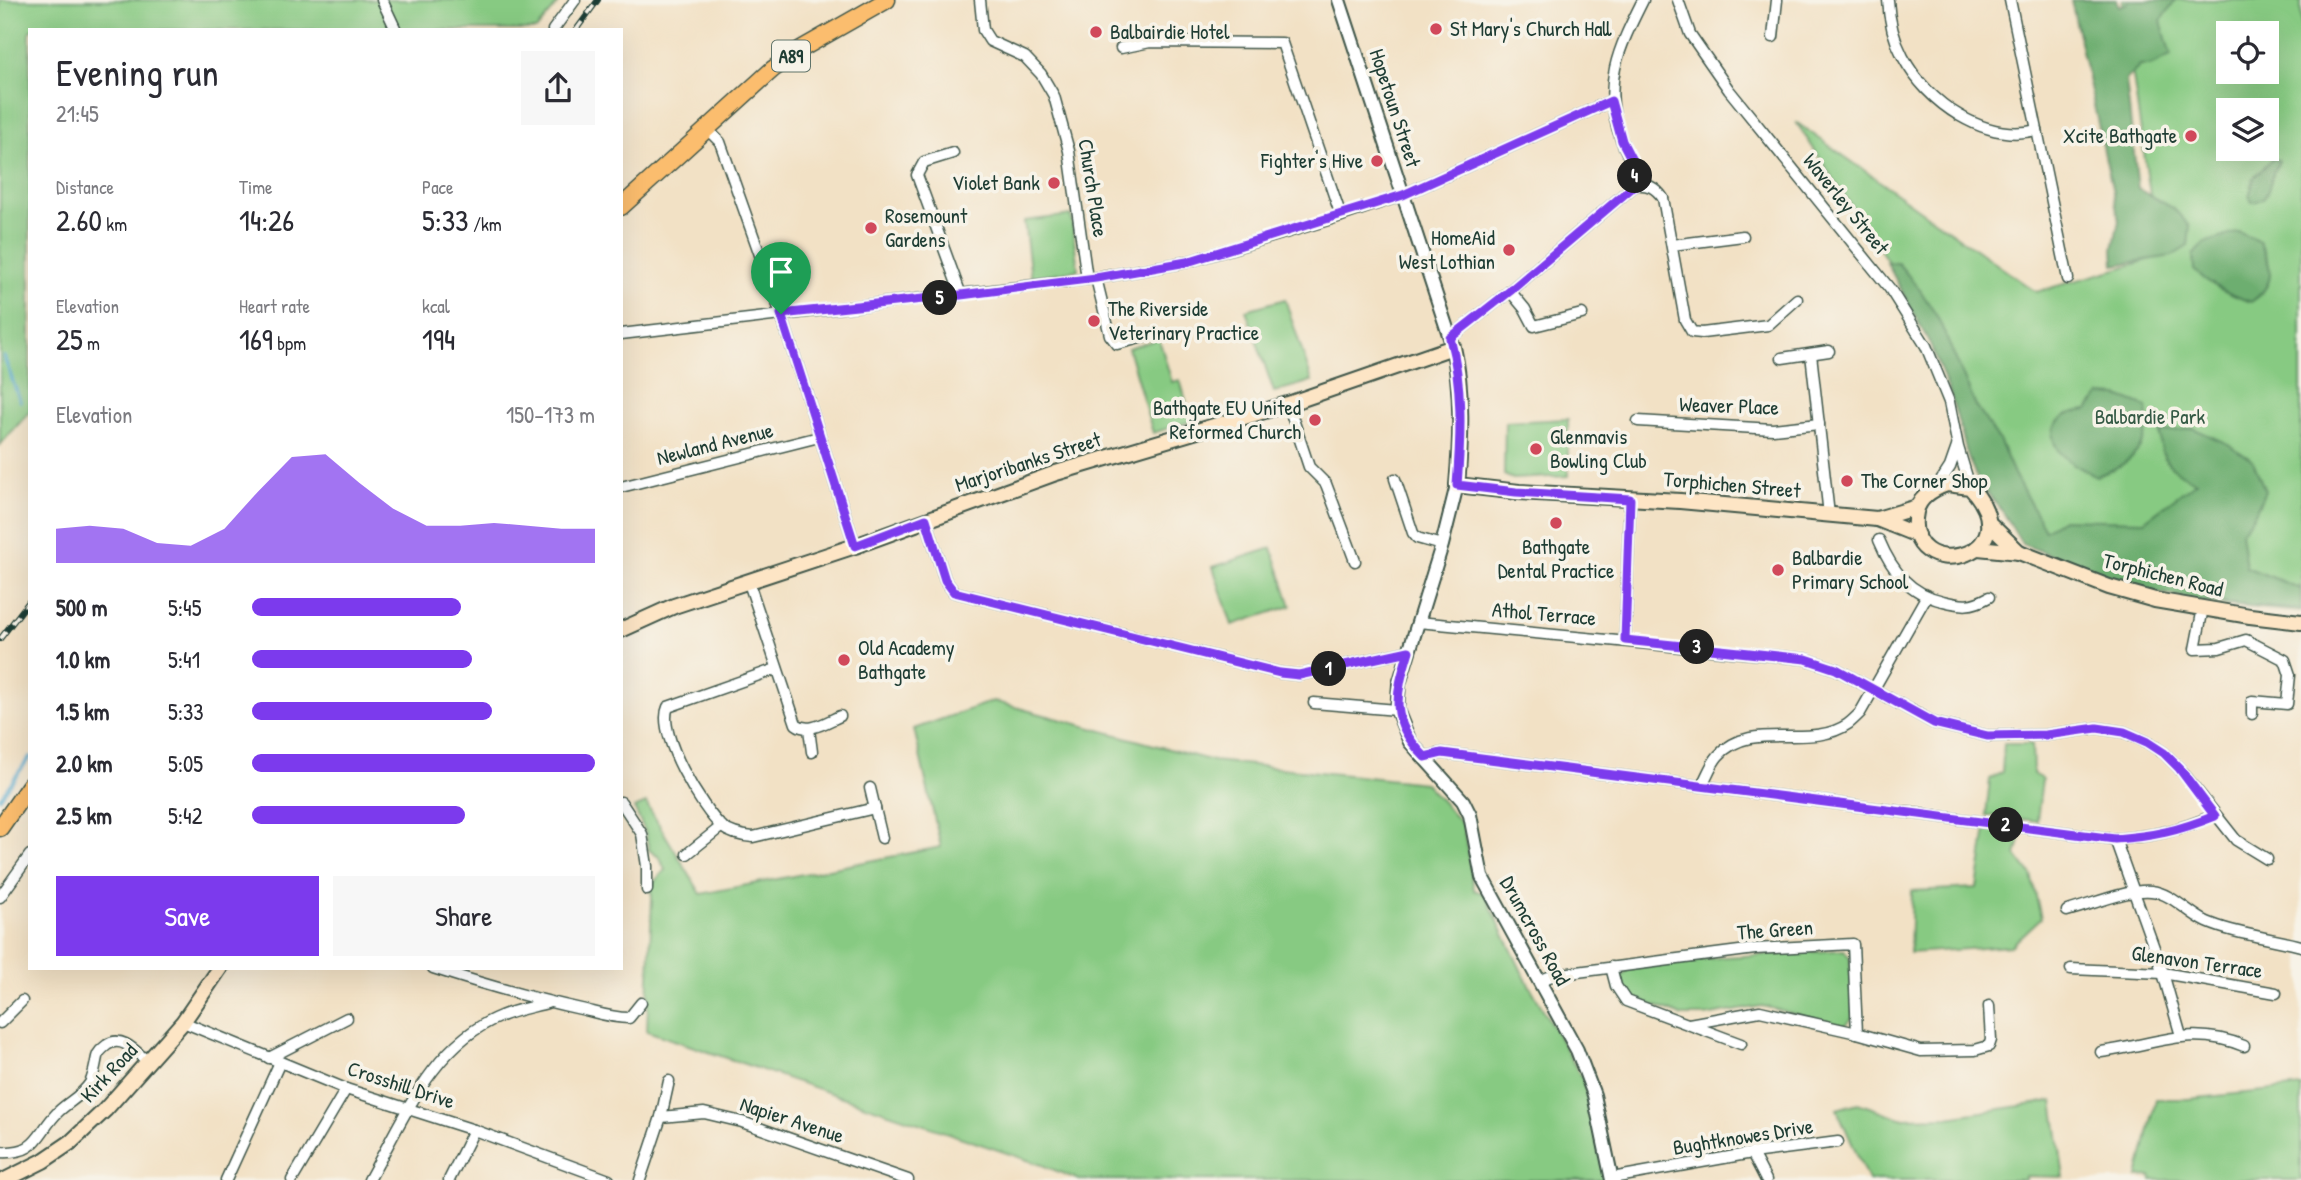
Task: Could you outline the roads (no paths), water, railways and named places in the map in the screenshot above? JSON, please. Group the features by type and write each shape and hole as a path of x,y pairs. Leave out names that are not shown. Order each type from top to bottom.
{"main road":[{"name":"A89","path":"623,205 773,69 801,49 887,0"},
{"name":"Marjoribanks Street","path":"623,629 674,606 855,546 1056,473 1288,404 1451,343"},
{"name":"Drumcross Road","path":"1451,343 1457,364 1459,403 1457,485"},
{"path":"1947,484 1970,487 1983,502 1989,522 1986,536 1978,548 1959,558 1946,558 1932,553 1917,535 1914,522 1917,507 1936,487 1947,484"},
{"name":"Torphichen Street","path":"1457,485 1516,492 1877,519 1917,535"},
{"name":"Torphichen Street","path":"1877,519 1917,507"},
{"path":"1989,522 2020,552"},
{"path":"1978,548 2020,552"},
{"name":"Torphichen Road","path":"2020,552 2109,587 2155,600 2250,616 2301,621"},
{"path":"0,828 28,788"},
{"name":"Kirk Road","path":"5,1180 43,1161 71,1142 105,1110 183,1022 219,970"}],"street":[{"path":"382,0 395,28"},
{"path":"554,28 575,0"},
{"name":"Church Place","path":"980,0 984,30 990,41 1025,57 1041,74 1057,103 1069,151 1092,279 1110,335 1117,344 1156,334"},
{"name":"Hopetoun Street","path":"1339,0 1451,343"},
{"path":"1635,185 1635,166 1622,141 1611,101 1614,70 1626,34 1643,0"},
{"name":"Waverley Street","path":"1678,0 1690,34 1728,90 1890,289 1926,346 1949,402 1970,487"},
{"path":"1773,37 1777,0"},
{"path":"1888,0 1893,31 1904,59 1938,100 1956,114 2001,132 2025,133 2037,130"},
{"path":"2010,0 2068,279"},
{"path":"1121,48 1150,42 1282,43 1341,216"},
{"path":"623,334 1092,279 1187,262 1403,195 1611,101"},
{"path":"708,130 720,142 781,314 855,546"},
{"path":"948,157 924,162 917,175 961,295"},
{"path":"1451,343 1635,185 1647,184 1657,189 1663,198 1685,320 1692,332 1702,334 1768,325 1797,299"},
{"path":"1672,245 1743,236"},
{"path":"1510,291 1525,309 1534,326 1582,314"},
{"path":"1782,358 1829,351"},
{"path":"1811,354 1829,515"},
{"path":"1288,404 1309,467 1326,484 1355,561"},
{"name":"Weaver Place","path":"1638,421 1773,429 1819,424"},
{"name":"Newland Avenue","path":"623,487 819,438"},
{"path":"1936,487 1950,467 1958,447"},
{"path":"1395,479 1416,538 1442,545"},
{"name":"Drumcross Road","path":"1457,485 1442,545 1399,684 1397,710 1410,742 1463,801 1470,815 1482,877 1577,1050 1588,1077 1612,1179"},
{"path":"1625,640 1630,499"},
{"path":"926,519 945,580 954,592 1280,673 1299,675 1409,651"},
{"path":"1879,540 1895,570 1908,585 1926,597 1974,606 1989,597"},
{"path":"748,580 796,724 808,729 840,716"},
{"path":"1702,785 1716,758 1736,743 1758,736 1803,736 1834,731 1847,725 1860,713 1926,597"},
{"path":"2203,608 2195,649 2219,648 2246,640 2285,660 2290,675 2287,704 2252,701 2252,714"},
{"name":"Athol Terrace","path":"1418,622 1806,659 1836,669 1934,723 1988,736 2046,735 2097,728 2124,732 2164,753 2236,840 2267,859"},
{"path":"776,669 668,707 665,719 681,770 722,826 742,836 753,837 874,808"},
{"path":"1314,703 1397,710"},
{"path":"808,729 812,752"},
{"path":"1425,757 1442,753 2115,839 2154,836 2183,829 2215,816"},
{"path":"870,788 882,838"},
{"path":"623,805 642,834 648,866 647,890"},
{"path":"687,854 722,826"},
{"path":"2115,839 2164,973 2181,1036"},
{"path":"0,897 28,858"},
{"path":"2067,911 2133,893 2153,891 2210,923 2301,946"},
{"name":"The Green","path":"1539,981 1554,975 1755,949 1853,944 1857,1033"},
{"path":"1611,967 1616,986 1626,1001 1741,1044"},
{"name":"Glenavon Terrace","path":"2071,969 2164,973 2276,993"},
{"path":"440,970 547,1003 609,1018 629,1018 641,1003"},
{"path":"0,1023 22,1001"},
{"path":"369,1180 438,1062 461,1038 500,1016 547,1003"},
{"path":"1689,1024 1760,1011 1921,1051 1975,1050 1989,1046 1991,1040 1989,1006"},
{"path":"269,1058 346,1018"},
{"name":"Crosshill Drive","path":"183,1022 346,1089 474,1129 591,1177 609,1180"},
{"path":"2101,1052 2132,1048 2181,1036 2202,1035 2225,1038 2244,1046"},
{"path":"0,1152 11,1153 29,1147 44,1133 58,1112 86,1089 91,1081 98,1054 109,1043 128,1045 148,1062"},
{"path":"226,1180 280,1062"},
{"path":"640,1180 661,1117 669,1081"},
{"path":"292,1180 346,1089"},
{"name":"Napier Avenue","path":"661,1117 704,1113 743,1122 908,1180"},
{"path":"449,1180 474,1129"},
{"name":"Bughtknowes Drive","path":"1612,1179 1752,1153 1838,1142"},
{"path":"1752,1153 1766,1180"}],"waterway":[{"path":"4,357 20,401"},
{"path":"0,798 28,760"}],"railway":[{"path":"577,28 598,0"},
{"path":"0,639 28,603"}],"place":[{"name":"St Mary's Church Hall","path":"1436,29"},
{"name":"Balbairdie Hotel","path":"1096,32"},
{"name":"Xcite Bathgate","path":"2191,136"},
{"name":"Fighter's Hive","path":"1377,161"},
{"name":"Violet Bank","path":"1054,183"},
{"name":"Rosemount Gardens","path":"871,228"},
{"name":"HomeAid West Lothian","path":"1509,250"},
{"name":"The Riverside Veterinary Practice","path":"1094,321"},
{"name":"Bathgate EU United Reformed Church","path":"1315,420"},
{"name":"Glenmavis Bowling Club","path":"1536,449"},
{"name":"The Corner Shop","path":"1847,481"},
{"name":"Bathgate Dental Practice","path":"1556,523"},
{"name":"Balbardie Primary School","path":"1778,570"},
{"name":"Old Academy Bathgate","path":"844,660"}],"park label":[{"name":"Balbardie Park","path":"2150,417"}]}
